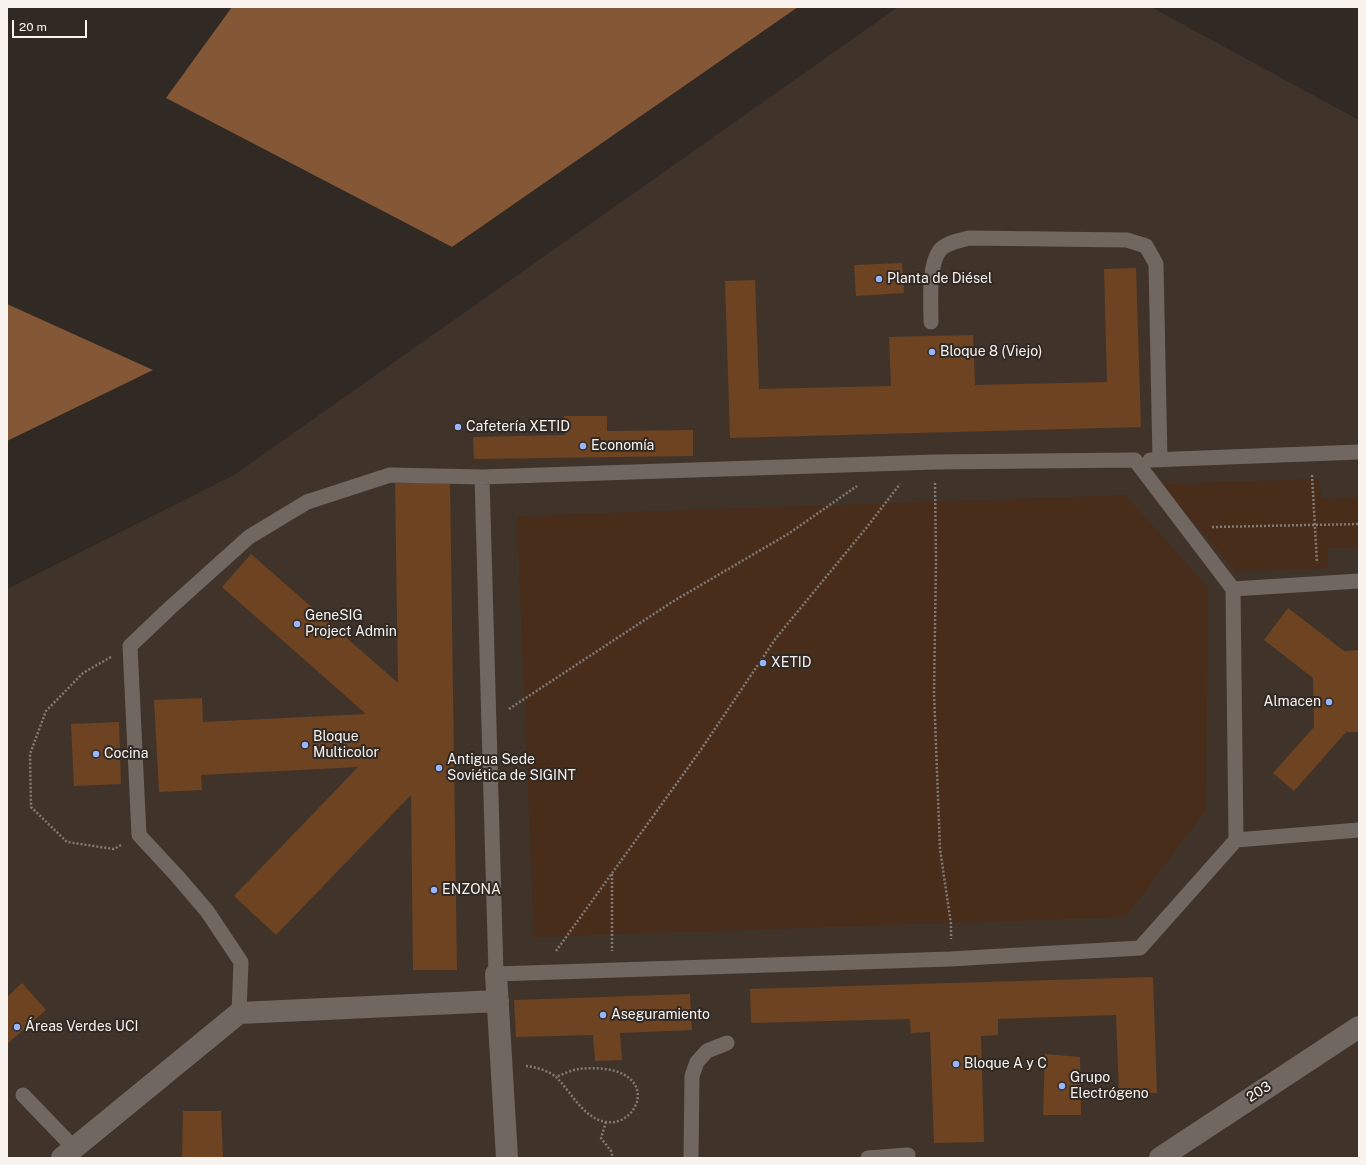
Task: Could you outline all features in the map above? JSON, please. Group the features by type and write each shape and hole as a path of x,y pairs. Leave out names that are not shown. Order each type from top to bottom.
{"street":[{"path":"496,974 507,1158"},
{"path":"68,1153 239,1014 498,1001"},
{"name":"203","path":"1160,1158 1359,1027"}],"lane":[{"path":"931,322 932,275 935,261 940,250 952,242 969,238 1127,240 1146,246 1156,264 1160,460"},
{"path":"239,1014 242,962 207,910 139,835 130,646 170,607 249,537 307,502 390,475 482,477 935,462 1160,460 1359,452"},
{"path":"482,477 496,974 540,973 950,959 1140,948 1236,840 1233,589 1136,460"},
{"path":"1233,589 1359,581"},
{"path":"1236,840 1359,830"},
{"path":"691,1158 692,1076 697,1062 707,1051 727,1043"},
{"path":"23,1095 68,1153"},
{"path":"868,1158 908,1155"}],"path":[{"path":"1311,454 1318,583"},
{"path":"935,462 936,560 934,693 940,849 951,924 950,959"},
{"path":"540,973 700,751 776,638 867,527 917,463"},
{"path":"489,722 672,602 788,534 888,464"},
{"path":"1186,527 1359,524"},
{"path":"130,646 83,673 46,711 30,754 31,807 67,842 114,849 139,835"},
{"path":"612,874 612,970"},
{"path":"502,1066 528,1066 543,1070 556,1077 581,1107 592,1116 606,1122 616,1122 627,1118 634,1110 638,1102 638,1091 633,1082 624,1074 593,1068 578,1069 556,1077"},
{"path":"606,1122 601,1138 611,1151 613,1158"}],"shaded area":[{"path":"232,7 798,7 452,247 166,98"},
{"path":"898,7 1151,7 1359,120 1359,1158 7,1158 7,589 234,475"},
{"path":"7,304 153,370 7,441"},
{"path":"1320,479 1321,499 1359,498 1359,547 1327,548 1328,568 1235,571 1161,484"},
{"path":"1125,495 1208,587 1206,810 1126,917 534,937 517,516"}],"building":[{"name":"Planta de Diésel","path":"902,263 904,293 856,296 854,265"},
{"name":"Bloque 8 (Viejo)","path":"1136,268 1141,427 730,438 725,281 755,280 759,389 891,386 889,337 973,335 975,385 1107,382 1104,269"},
{"name":"Economía","path":"564,416 607,416 607,431 693,430 693,456 474,459 473,437 565,435"},
{"name":"Bloque Multicolor","path":"450,482 457,970 413,970 411,795 276,935 234,896 358,767 201,775 202,790 159,792 154,700 202,698 203,722 366,714 222,587 251,554 398,683 395,483"},
{"name":"Almacen","path":"1288,608 1344,651 1359,650 1359,732 1346,732 1294,791 1273,773 1314,727 1313,678 1264,640"},
{"name":"Cocina","path":"119,722 121,784 74,786 71,724"},
{"name":"Bloque A y C","path":"1153,977 1157,1093 1119,1094 1116,1015 998,1019 998,1035 981,1036 984,1142 934,1143 930,1032 911,1033 910,1019 751,1023 750,989"},
{"name":"Áreas Verdes UCI","path":"22,983 46,1010 7,1044 7,997"},
{"name":"Aseguramiento","path":"690,994 692,1030 620,1033 622,1060 595,1061 593,1035 516,1037 514,1000"},
{"name":"Grupo Electrógeno","path":"1045,1054 1080,1057 1081,1115 1043,1115"},
{"path":"183,1111 221,1111 223,1158 182,1158"}],"place":[{"name":"Planta de Diésel","path":"879,279"},
{"name":"Bloque 8 (Viejo)","path":"932,352"},
{"name":"Cafetería XETID","path":"458,427"},
{"name":"Economía","path":"583,446"},
{"name":"GeneSIG Project Admin","path":"297,624"},
{"name":"XETID","path":"763,663"},
{"name":"Almacen","path":"1329,702"},
{"name":"Bloque Multicolor","path":"305,745"},
{"name":"Cocina","path":"96,754"},
{"name":"Antigua Sede Soviética de SIGINT","path":"439,768"},
{"name":"ENZONA","path":"434,890"},
{"name":"Aseguramiento","path":"603,1015"},
{"name":"Áreas Verdes UCI","path":"17,1027"},
{"name":"Bloque A y C","path":"956,1064"},
{"name":"Grupo Electrógeno","path":"1062,1086"}]}
